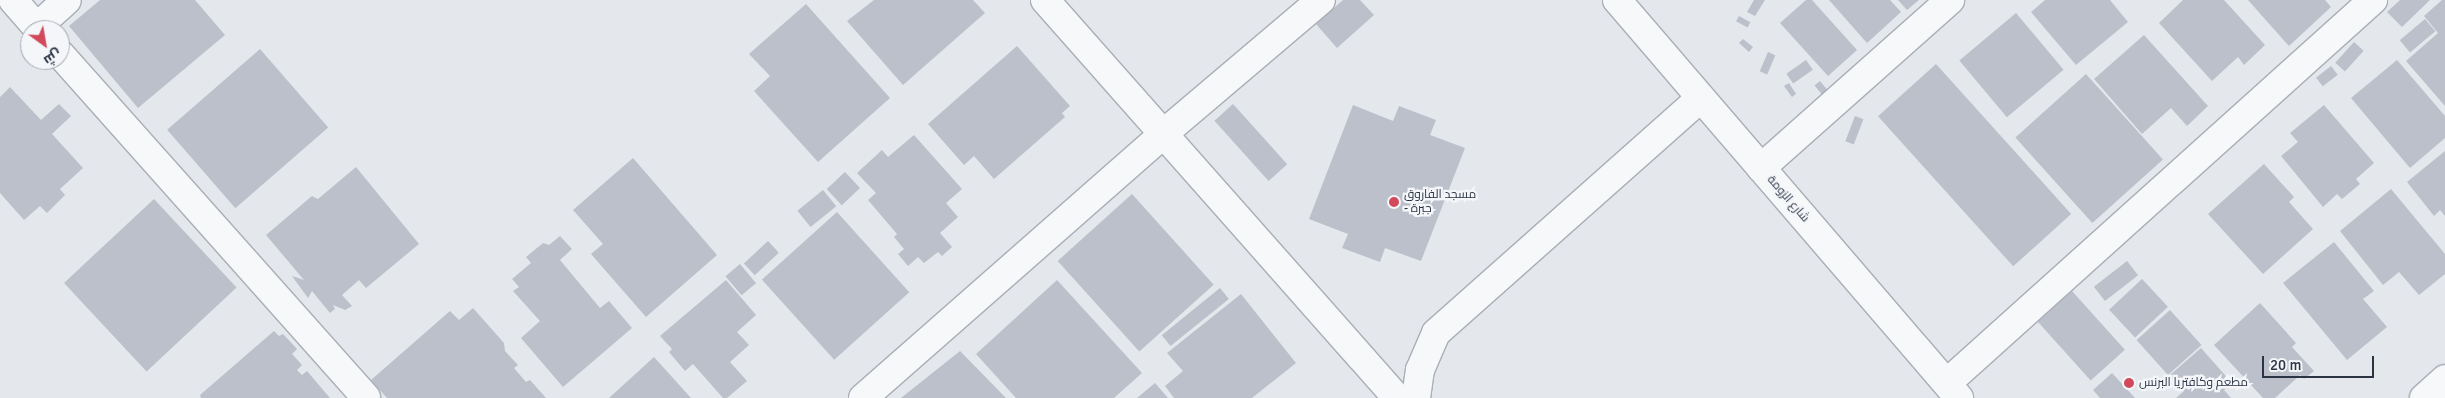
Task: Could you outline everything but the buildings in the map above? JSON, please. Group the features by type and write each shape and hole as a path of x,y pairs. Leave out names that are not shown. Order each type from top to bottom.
{"street":[{"path":"13,0 30,20"},
{"path":"47,20 67,0"},
{"path":"1044,0 1397,398"},
{"path":"863,398 1163,134 1321,0"},
{"name":"شارع الزومة","path":"1617,0 1953,391"},
{"path":"1761,168 1950,0"},
{"path":"1953,391 2373,0"},
{"path":"70,65 366,398"},
{"path":"1416,398 1420,370 1436,333 1701,98"},
{"path":"2424,398 2445,379"}],"place":[{"name":"مسجد الفاروق - جبرة","path":"1394,202"},
{"name":"مطعم وكافتريا البرنس","path":"2129,383"}]}
